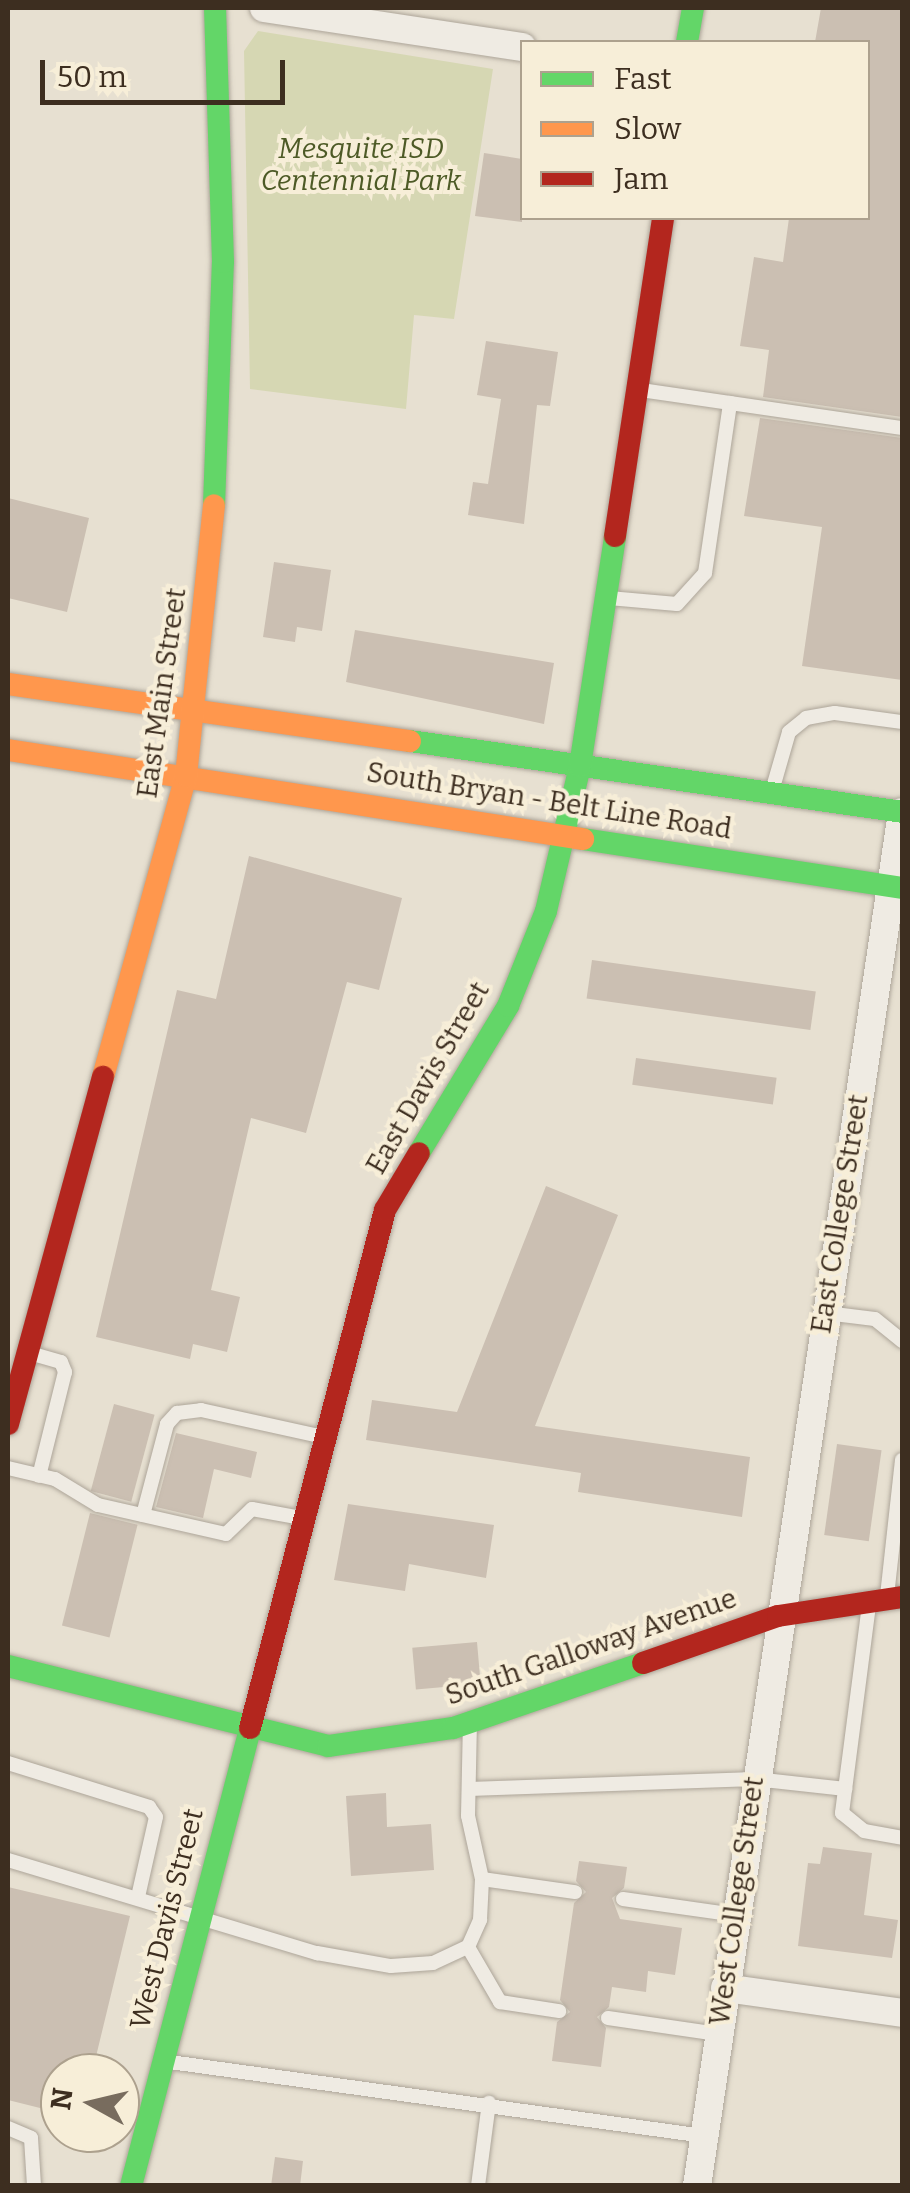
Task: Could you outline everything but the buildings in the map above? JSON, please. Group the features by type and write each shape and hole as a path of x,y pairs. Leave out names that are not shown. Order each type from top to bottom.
{"main road":[{"name":"East Main Street","path":"8,1424 17,1350 186,776 213,520 223,262 215,8"},
{"path":"687,40 692,8"},
{"name":"East Davis Street","path":"246,1724 385,1210 508,1006 546,912 580,766 663,220"},
{"name":"South Bryan - Belt Line Road","path":"8,684 194,716 902,812"},
{"name":"South Bryan - Belt Line Road","path":"8,750 564,832 896,887"},
{"name":"South Galloway Avenue","path":"8,1666 328,1746 470,1723 659,1651 778,1616 886,1598"},
{"name":"West Davis Street","path":"131,2186 246,1724"}],"street":[{"path":"264,8 520,47"},
{"name":"East College Street","path":"778,1616 824,1313 896,887 902,812"},
{"name":"West College Street","path":"697,2186 778,1616"},
{"path":"725,1988 902,2013"}],"lane":[{"path":"639,390 902,428"},
{"path":"608,598 677,604 693,593 706,573 730,402"},
{"path":"772,792 788,732 806,718 835,713 902,722"},
{"path":"824,1313 875,1319 902,1341"},
{"path":"17,1350 62,1362 65,1372 40,1476"},
{"path":"143,1515 166,1424 177,1413 201,1410 324,1437"},
{"path":"902,1460 886,1598 842,1812 864,1831 902,1838"},
{"path":"8,1468 40,1476 98,1505 226,1534 252,1508 302,1518"},
{"path":"8,1860 200,1914 318,1953 391,1966 432,1963 468,1947 480,1920 482,1880 469,1789 470,1723"},
{"path":"8,1763 150,1807 156,1817 138,1896"},
{"path":"469,1789 754,1779 845,1789"},
{"path":"482,1880 575,1892"},
{"path":"623,1899 735,1915"},
{"path":"468,1947 500,2002 559,2011"},
{"path":"608,2018 718,2034"},
{"path":"162,2062 489,2103 704,2136"},
{"path":"478,2186 489,2103"},
{"path":"8,2128 31,2138 34,2186"}],"green space":[{"name":"Mesquite ISD Centennial Park","path":"258,31 493,69 454,319 414,315 406,409 250,389 244,51"}],"traffic: fast":[{"path":"214,505 223,262 215,8"},
{"path":"687,40 693,8"},
{"path":"419,1153 508,1006 546,911 580,766 615,536"},
{"path":"410,741 902,812"},
{"path":"583,839 902,888"},
{"path":"8,1666 328,1746 453,1728 643,1663"},
{"path":"131,2186 250,1728"}],"traffic: slow":[{"path":"103,1077 186,776 214,505"},
{"path":"8,684 410,741"},
{"path":"8,750 583,839"}],"traffic: jam":[{"path":"615,536 663,220"},
{"path":"8,1424 103,1077"},
{"path":"250,1728 385,1210 419,1153"},
{"path":"643,1663 778,1616 902,1597"}]}
